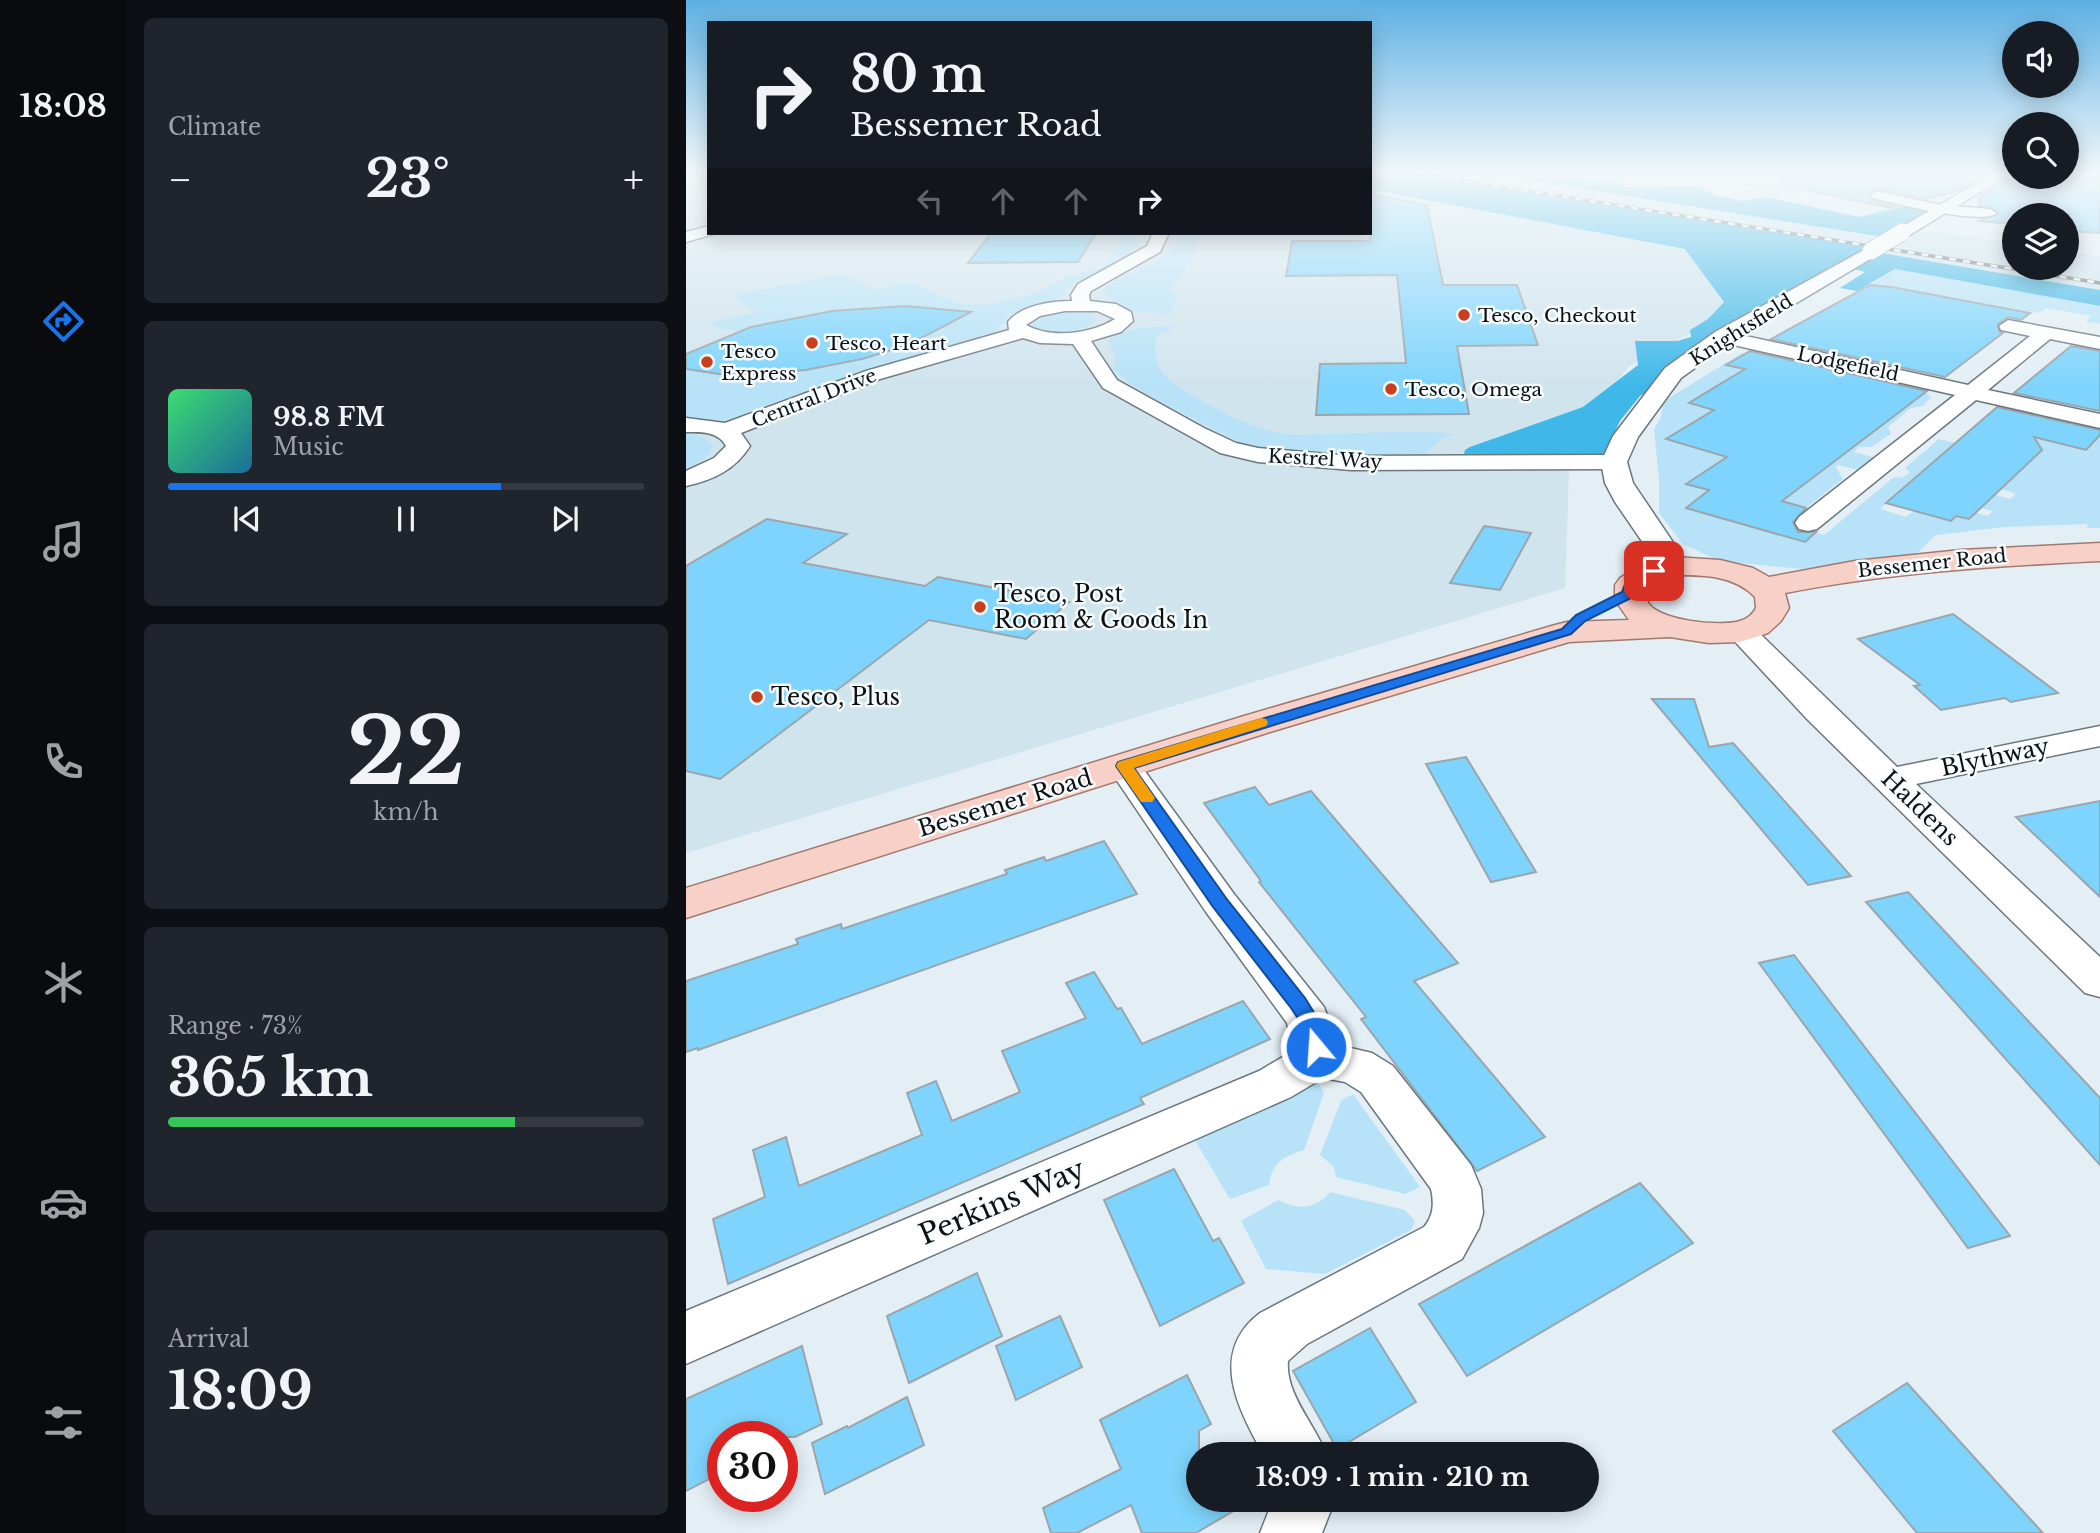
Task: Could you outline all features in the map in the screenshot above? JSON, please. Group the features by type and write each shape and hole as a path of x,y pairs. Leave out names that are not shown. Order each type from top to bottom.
{"main road":[{"name":"Bessemer Road","path":"1765,587 1855,570 1948,560 2030,553 2100,552"},
{"path":"1628,594 1635,609 1649,619 1669,627 1713,634 1741,632 1769,618 1774,609 1773,597 1765,587 1752,579 1721,569 1674,566"},
{"name":"Bessemer Road","path":"1567,632 1581,618 1628,594 1631,585 1640,578 1674,566"},
{"name":"Bessemer Road","path":"686,903 1124,766 1567,632 1669,627"}],"street":[{"path":"1082,305 1080,295 1084,288 1154,249 1156,244"},
{"name":"Knightsfield","path":"1614,462 1626,436 1673,373 1723,337 1883,244"},
{"path":"1082,305 1110,308 1124,316 1124,321 1108,331 1078,337 1046,338 1023,332 1017,327 1017,322 1048,308 1082,305"},
{"path":"2008,326 2100,343"},
{"name":"Central Drive","path":"726,431 873,374 1023,332"},
{"path":"1808,523 2046,333"},
{"name":"Kestrel Way","path":"1078,337 1101,376 1110,384 1228,448 1258,455 1351,463 1614,462"},
{"name":"Lodgefield","path":"1723,337 2100,421"},
{"path":"686,425 726,431 735,438 738,446 733,455 721,464 686,479"},
{"path":"1614,462 1619,483 1629,502 1674,566"},
{"name":"Haldens","path":"1741,632 2100,982"},
{"name":"Blythway","path":"1890,779 2100,736"},
{"path":"1124,766 1220,903 1308,1019 1316,1047 1315,1059 1356,1066 1377,1079 1453,1180 1460,1197 1458,1217 1452,1232 1443,1243 1287,1326 1272,1337 1260,1354 1258,1369 1263,1393 1290,1442"},
{"name":"Perkins Way","path":"686,1338 1275,1084 1315,1059"},
{"path":"1291,1533 1299,1512"}],"shaded area":[{"path":"686,244 1734,244 1774,250 1708,323 1628,367 1567,447 1569,472 1565,588 686,853"},
{"path":"1119,244 1138,244 1128,257 1073,285 1050,304 1010,314 995,332 982,340 727,424 686,423 686,363 706,372 729,375 793,372 865,359 898,349 945,325 904,306 798,316 739,331 720,329 709,322 757,312 731,295 845,274 873,290 911,282 958,304 988,305 1033,294 1064,278 1102,268"},
{"path":"1175,244 1196,244 1192,259 1169,291 1178,297 1170,314 1133,310 1109,298 1104,290 1108,285 1162,257"},
{"path":"1656,244 1846,244 1867,247 1863,250 1870,252 1640,396 1620,421 1602,460 1470,458 1464,454 1470,447 1583,407 1638,365 1635,341 1677,341 1691,337 1690,330 1708,319 1724,302 1685,249"},
{"path":"1822,244 2002,244 2002,274"},
{"path":"1875,252 2002,273 2002,280 2041,280 2100,290 2100,306 1895,269 1857,291 1840,288 1865,272 1850,268"},
{"path":"2079,253 2100,257 2100,290 2040,280 2079,280"},
{"path":"1895,269 2100,306 2100,324 2086,322 2091,316 2046,308 2039,313 1870,285"},
{"path":"1063,312 1089,313 1097,320 1083,328 1065,332 1048,331 1033,325 1033,321 1044,315"},
{"path":"1172,326 1171,330 1157,335 1155,346 1157,363 1166,377 1220,411 1251,425 1293,435 1407,432 1455,434 1442,438 1421,458 1307,457 1262,450 1244,444 1148,395 1114,369 1116,358 1108,341 1114,336 1147,327"},
{"path":"1742,353 1757,353 1926,393 1931,397 1923,406 1911,408 1888,427 1891,434 1871,447 1859,447 1854,452 1887,461 1871,473 1838,465 1836,467 1843,479 1806,508 1775,499 1782,524 1824,535 1894,477 1902,478 1910,472 1905,468 1939,439 1956,443 1977,424 2006,431 2100,438 2100,528 2087,528 2088,524 2004,527 1936,535 1914,556 1802,569 1719,561 1683,544 1659,513 1654,429 1661,417 1663,404","holes":["2003,474 2014,477 2002,489 2016,494 2010,499 1995,495 1982,508 1993,511 1988,516 1976,513 1969,519 1956,516 1951,521 1914,511 1906,517 1880,509 1896,495"]},
{"path":"686,433 705,438 713,446 706,458 686,469"},
{"path":"1318,1083 1324,1093 1304,1150 1290,1155 1276,1166 1269,1185 1230,1199 1193,1137 1296,1090"},
{"path":"1353,1094 1420,1187 1405,1194 1336,1177 1334,1167 1320,1155 1341,1101"},
{"path":"1330,1192 1405,1210 1415,1221 1411,1230 1325,1274 1266,1269 1241,1221 1278,1200 1292,1206 1306,1206 1318,1202"}],"building":[{"path":"983,244 1089,244 1078,262 968,263"},
{"path":"1292,244 1435,244 1443,285 1517,285 1538,345 1457,346 1469,414 1316,415 1320,364 1406,363 1397,275 1286,276"},
{"path":"1870,285 2030,313 2021,320 2008,317 1998,324 1999,331 2003,333 1945,377 1771,339"},
{"name":"Tesco, Heart","path":"905,306 971,312 908,345 862,359 806,370 756,374 719,374 686,369 686,354 751,327 832,311"},
{"path":"2071,346 2100,351 2100,411 2014,393"},
{"path":"1750,351 1927,391 1782,501 1806,508 1793,522 1798,532 1816,532 1805,542 1686,508 1709,490 1686,484 1727,457 1666,439 1714,410 1689,403 1745,369 1726,365"},
{"path":"1997,407 2100,430 2100,435 2086,450 2034,437 2042,450 1969,519 1956,516 1951,521 1886,503"},
{"name":"Tesco, Plus","path":"767,519 847,534 803,563 925,586 938,577 1069,602 1026,639 929,620 720,779 686,771 686,566"},
{"path":"1484,526 1531,533 1500,590 1450,583"},
{"path":"1953,614 2058,693 2011,702 2005,698 1941,710 1914,686 1920,685 1858,639"},
{"path":"1652,699 1694,699 1709,747 1733,743 1851,876 1808,885"},
{"path":"1466,757 1536,872 1491,882 1426,764"},
{"path":"1255,787 1269,805 1311,791 1458,963 1414,981 1545,1137 1477,1171 1361,1019 1366,1017 1259,882 1261,881 1204,803"},
{"path":"2100,801 2100,897 2016,817"},
{"path":"1104,841 1137,894 686,1052 686,981 798,944 796,939 841,924 842,929 1007,874 1005,870 1044,857 1046,861"},
{"path":"1908,892 2100,1098 2100,1165 1866,902"},
{"path":"1794,955 2010,1236 1968,1248 1759,963"},
{"path":"1094,972 1117,1009 1121,1008 1142,1044 1243,1001 1270,1039 1140,1098 1144,1104 728,1284 713,1219 765,1197 753,1150 786,1137 799,1186 922,1135 907,1093 936,1081 952,1121 1020,1092 1002,1051 1086,1018 1066,983"},
{"path":"1174,1169 1213,1241 1219,1238 1244,1283 1160,1326 1104,1200"},
{"path":"1640,1183 1693,1243 1467,1376 1419,1304"},
{"path":"977,1273 1002,1336 909,1383 887,1316"},
{"path":"1060,1316 1082,1367 1016,1400 996,1346"},
{"path":"1370,1328 1416,1402 1349,1442 1333,1442 1293,1371"},
{"path":"802,1346 822,1424 798,1436 798,1421 707,1421 707,1480 686,1491 686,1399"},
{"path":"1187,1375 1211,1424 1199,1431 1199,1442 1186,1442 1186,1512 1232,1512 1196,1533 1142,1533 1131,1505 1077,1533 1051,1533 1043,1508 1121,1469 1100,1420"},
{"path":"1907,1383 2043,1533 1917,1533 1833,1431"},
{"path":"907,1397 924,1445 825,1494 812,1443 847,1426 848,1428"}],"railway":[{"path":"1855,244 2100,283"}],"slow traffic":[{"path":"1146,798 1124,766 1261,723"}],"place":[{"name":"Tesco, Checkout","path":"1464,315"},
{"name":"Tesco, Heart","path":"812,343"},
{"name":"Tesco Express","path":"707,362"},
{"name":"Tesco, Omega","path":"1391,389"},
{"name":"Tesco, Post Room & Goods In","path":"980,607"},
{"name":"Tesco, Plus","path":"757,697"}],"route":[{"path":"1316,1047 1308,1019 1298,1003 1220,903 1124,766 1442,667 1567,632 1581,618 1628,594 1631,585 1654,571"}]}
